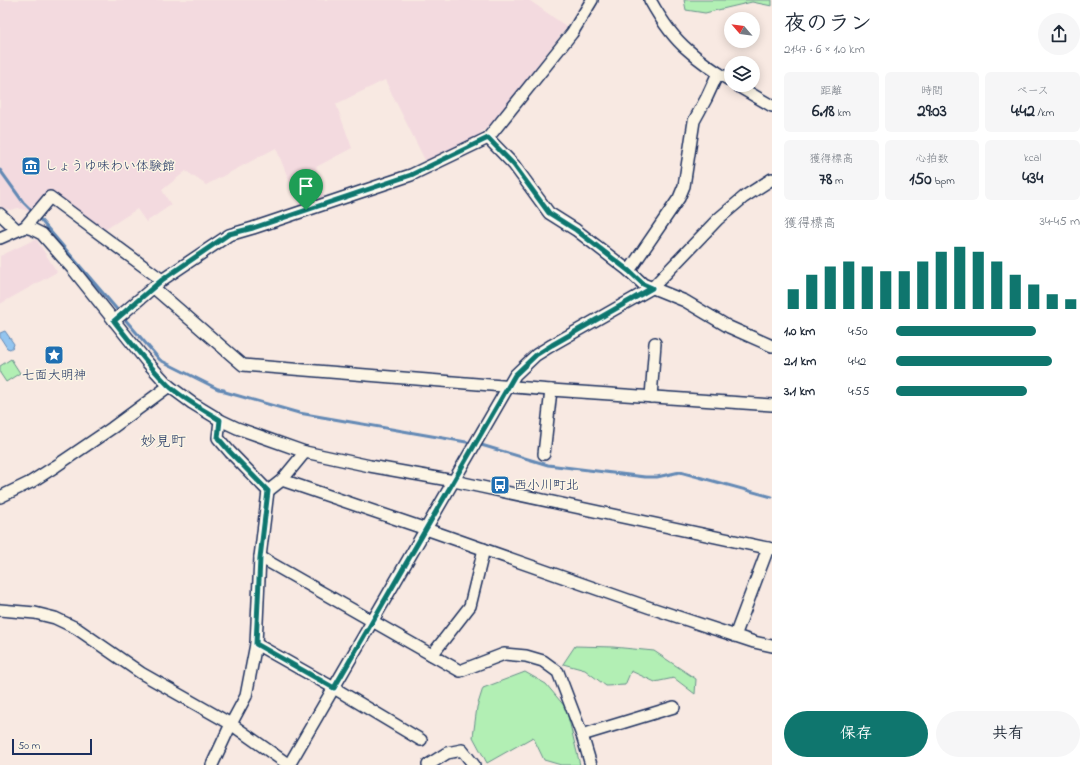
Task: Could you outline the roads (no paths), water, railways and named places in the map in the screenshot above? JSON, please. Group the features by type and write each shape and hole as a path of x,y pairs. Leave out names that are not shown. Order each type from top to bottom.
{"street":[{"path":"114,321 158,284 229,234 253,228 411,175 488,138 572,33 592,0"},
{"path":"650,0 668,28 687,49 724,77"},
{"path":"629,271 682,192 694,121 718,73"},
{"path":"748,92 772,106"},
{"path":"488,138 514,165 549,213 576,230 629,271 643,284 685,301 729,327 772,346"},
{"path":"0,610 35,613 55,618 76,628 141,673 231,724 289,765 454,481 507,386 515,375 526,364 552,345 652,288 718,219 744,197 772,179"},
{"path":"0,238 21,228 50,197 158,284 243,365 551,390 772,405"},
{"path":"0,214 21,228 32,229 42,234 72,268 147,362 169,386 192,403 220,420 265,439 305,452 370,466 454,481 770,548 735,636"},
{"path":"651,397 655,343"},
{"path":"0,497 31,482 56,466 112,428 169,386"},
{"path":"544,454 551,390"},
{"path":"220,420 218,438 268,491"},
{"path":"212,765 246,696 256,644 260,558 268,491 282,480 305,452"},
{"path":"282,480 648,607 754,642 772,646"},
{"path":"432,655 470,606 484,549"},
{"path":"260,558 460,671 504,654 526,656 543,661 558,672 582,735 591,765"},
{"path":"256,644 421,740"},
{"path":"582,735 674,707"},
{"path":"428,765 447,753 462,750 474,765"}],"water":[{"path":"5,331 14,344 10,349 7,348 0,337 0,333"}],"waterway":[{"path":"0,170 23,202 34,213"},
{"path":"38,217 120,313"},
{"path":"123,317 160,360 218,389 224,390 225,392 299,413 472,443"},
{"path":"478,444 548,465 645,477 657,477 680,472 772,497"}],"place":[{"name":"しょうゆ味わい体験館","path":"31,166"},
{"name":"七面大明神","path":"54,355"},
{"name":"西小川町北","path":"500,485"}],"district":[{"name":"妙見町","path":"163,442"}]}
